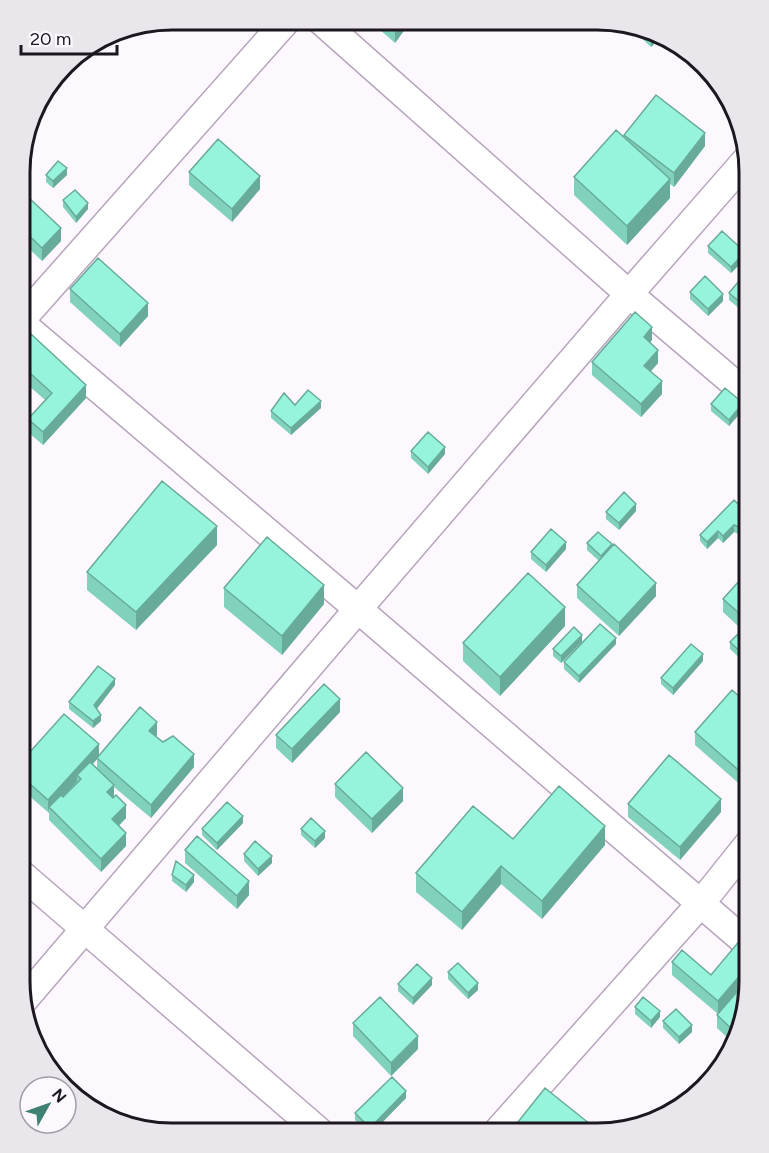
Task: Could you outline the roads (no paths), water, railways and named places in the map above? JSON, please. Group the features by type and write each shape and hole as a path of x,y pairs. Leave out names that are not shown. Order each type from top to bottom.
{"street":[{"path":"30,312 278,30"},
{"path":"331,30 629,294 739,388"},
{"path":"30,993 739,168"},
{"path":"30,330 739,936"},
{"path":"505,1123 701,903 739,856"},
{"path":"30,882 309,1123"}]}
